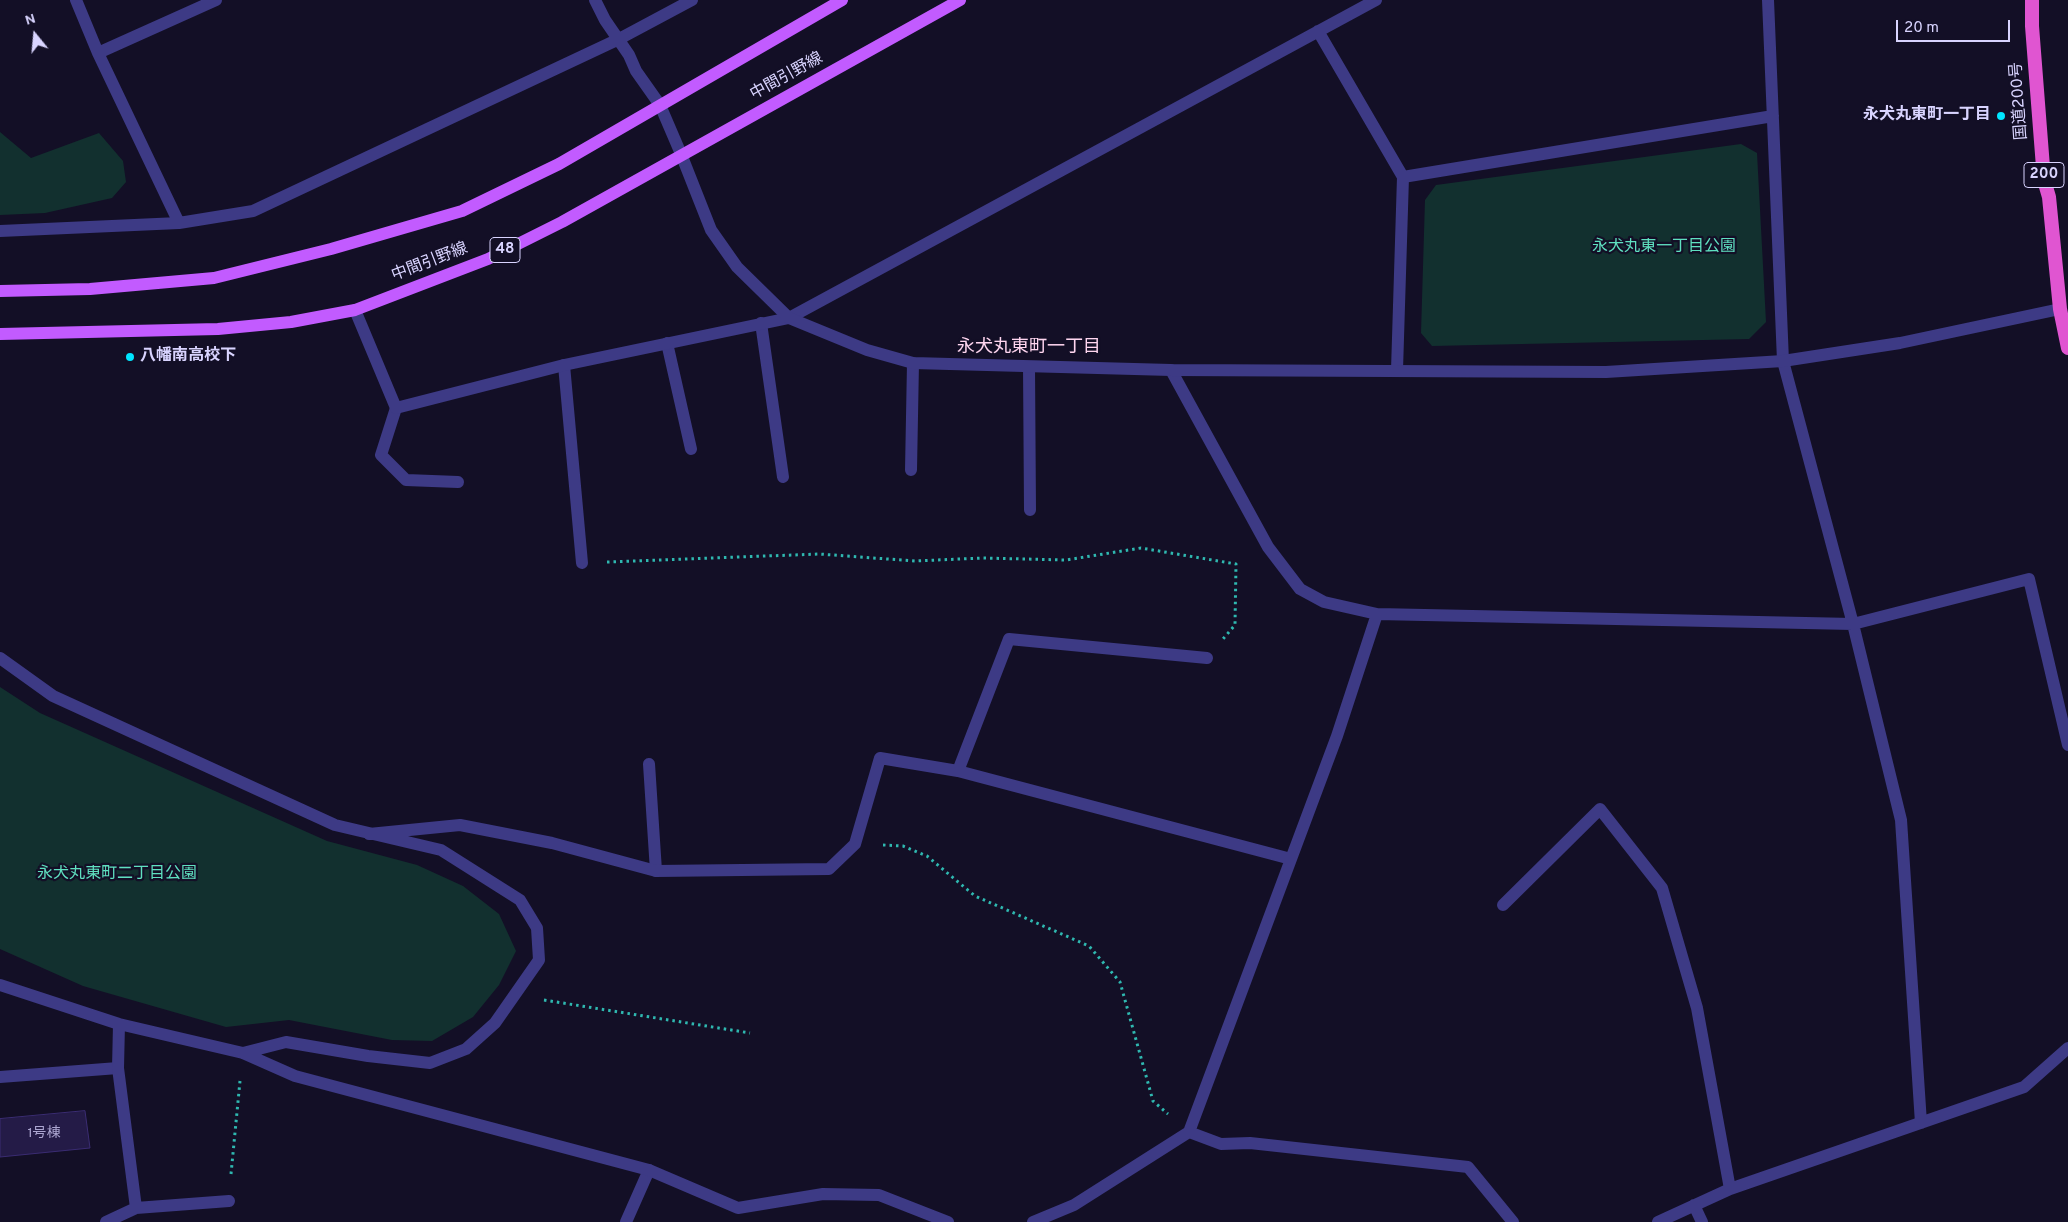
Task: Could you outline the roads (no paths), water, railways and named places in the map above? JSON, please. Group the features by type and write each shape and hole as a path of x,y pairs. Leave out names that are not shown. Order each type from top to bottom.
{"highway":[{"name":"国道200号","path":"2032,0 2032,26 2043,170 2049,197 2068,348"}],"main road":[{"path":"0,291 90,289 214,278 331,249 462,211 559,164 842,0"},
{"name":"中間引野線","path":"0,334 218,329 291,322 355,310 488,258 562,222 960,0"}],"street":[{"path":"76,0 98,53 180,223"},
{"path":"98,53 216,0"},
{"path":"595,0 636,71 660,105 682,154 711,230 737,267 789,318 867,350 913,363 1171,370 1606,372 1783,361 1900,343 2064,309"},
{"path":"0,231 180,223 253,211 619,39 692,0"},
{"path":"396,408 564,365 789,318 1376,0"},
{"path":"1768,0 1783,361 1854,624 1901,820 1921,1123"},
{"path":"1318,31 1403,177 1397,370"},
{"path":"1403,177 1773,116"},
{"path":"355,310 396,408 382,455 406,480 458,482"},
{"path":"761,323 783,477"},
{"path":"667,343 691,449"},
{"path":"911,470 913,363"},
{"path":"564,365 582,563"},
{"path":"1029,367 1030,510"},
{"path":"1171,370 1268,547 1300,589 1324,602 1377,614 1854,624 2029,579 2068,745"},
{"path":"1033,1222 1074,1206 1189,1132 1337,736 1377,614"},
{"path":"958,772 1009,639 1207,658"},
{"path":"0,658 53,696 335,825 441,850 520,900 537,928 539,960 495,1023 466,1049 430,1063 368,1056 286,1042 243,1053"},
{"path":"369,834 460,825 552,844 656,871 829,869 855,844 880,758 958,772 1291,859"},
{"path":"649,764 656,871"},
{"path":"1503,905 1600,809 1662,888 1697,1008 1730,1189"},
{"path":"0,985 119,1024 243,1053 295,1076 649,1170 738,1208 823,1194 879,1195 948,1222"},
{"path":"119,1024 118,1068 136,1208"},
{"path":"1658,1222 1730,1189 2024,1087 2068,1048"},
{"path":"0,1077 118,1068"},
{"path":"1189,1132 1221,1144 1250,1143 1468,1167 1513,1222"},
{"path":"626,1222 649,1170"},
{"path":"106,1222 136,1208 229,1201"},
{"path":"1694,1205 1702,1222"}],"place":[{"name":"永犬丸東町一丁目","path":"2001,116"},
{"name":"八幡南高校下","path":"130,357"}],"district":[{"name":"永犬丸東町一丁目","path":"1029,348"}],"park label":[{"name":"永犬丸東一丁目公園","path":"1664,248"},
{"name":"永犬丸東町二丁目公園","path":"117,875"}]}
